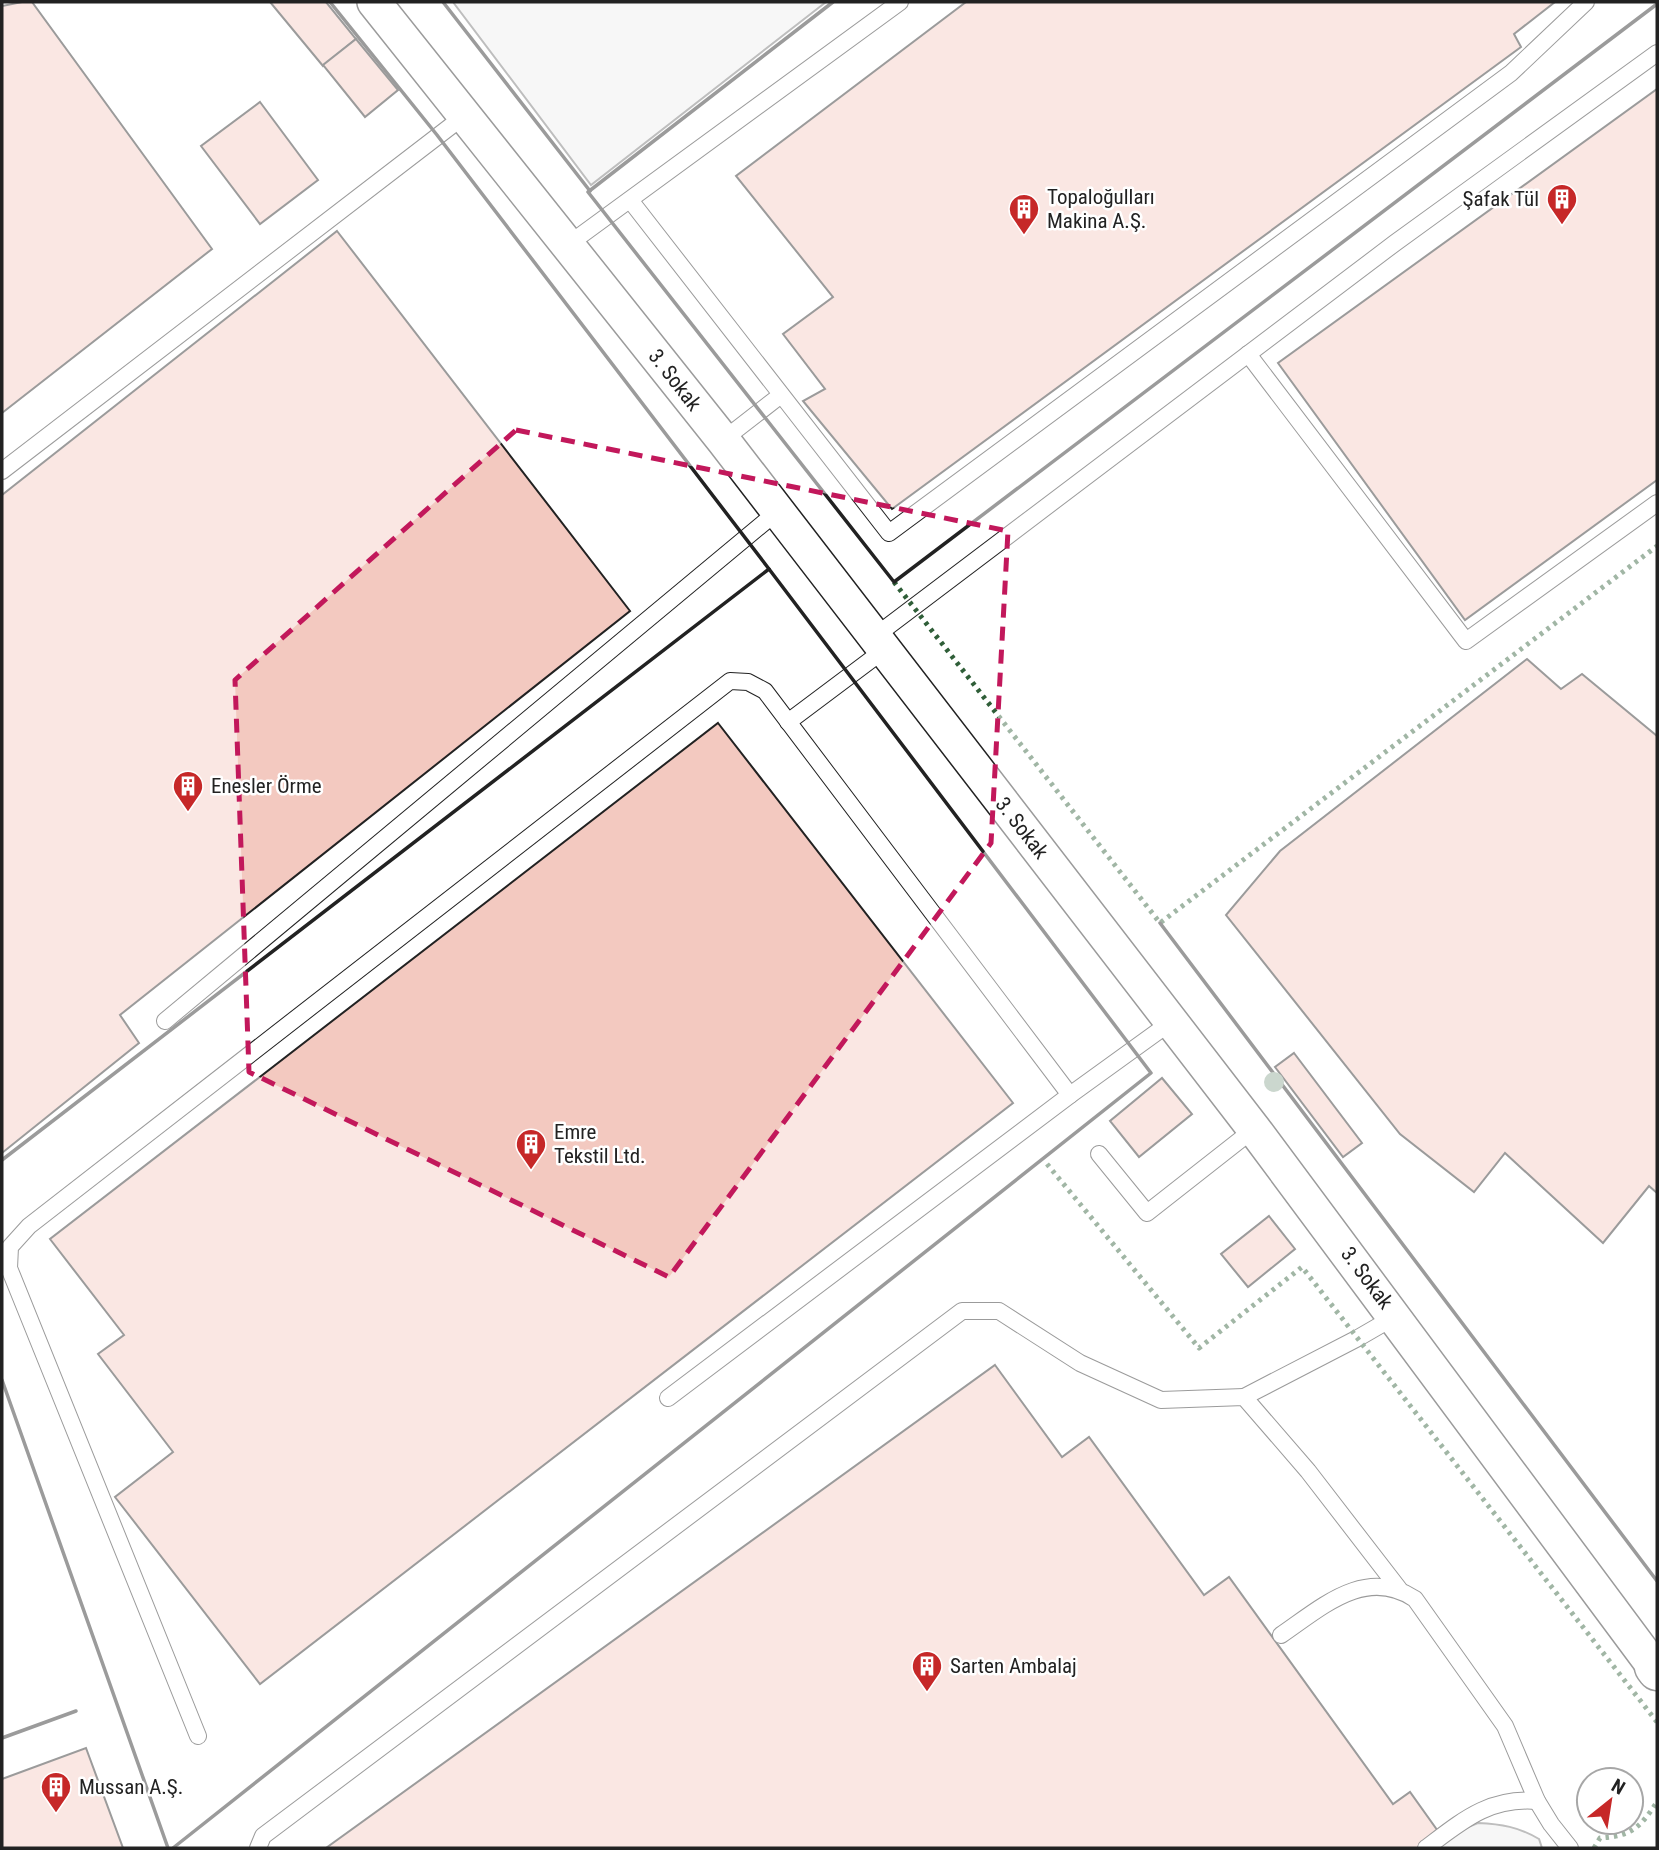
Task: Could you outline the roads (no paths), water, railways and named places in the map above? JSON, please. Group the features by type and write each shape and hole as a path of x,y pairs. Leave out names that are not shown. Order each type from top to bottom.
{"street":[{"name":"3. Sokak","path":"374,2 723,440 1254,1129 1656,1668"}],"lane":[{"path":"569,244 900,2"},
{"path":"630,200 889,533 1511,73 1586,2"},
{"path":"788,722 879,643 1248,354 1395,243 1657,53"},
{"path":"2,471 464,116"},
{"path":"1248,354 1466,641 1657,503"},
{"path":"723,440 781,395"},
{"path":"165,1021 778,511"},
{"path":"198,1736 9,1268 10,1247 40,1218 730,681 748,682 765,691 1070,1095"},
{"path":"668,1398 1171,1022"},
{"path":"1099,1154 1147,1213 1254,1129"},
{"path":"258,1848 263,1836 962,1311 999,1311 1080,1363 1161,1400 1244,1397 1396,1316"},
{"path":"1244,1397 1308,1471 1399,1589 1415,1599 1506,1726 1537,1801 1570,1848"},
{"path":"1281,1635 1324,1605 1353,1589 1399,1589"},
{"path":"1426,1848 1465,1818 1493,1804 1517,1799 1537,1801"}],"place":[{"name":"Şafak Tül","path":"1562,226"},
{"name":"Topaloğulları Makina A.Ş.","path":"1024,236"},
{"name":"Enesler Örme","path":"188,813"},
{"name":"Emre Tekstil Ltd.","path":"531,1171"},
{"name":"Sarten Ambalaj","path":"927,1693"},
{"name":"Mussan A.Ş.","path":"56,1814"}]}
